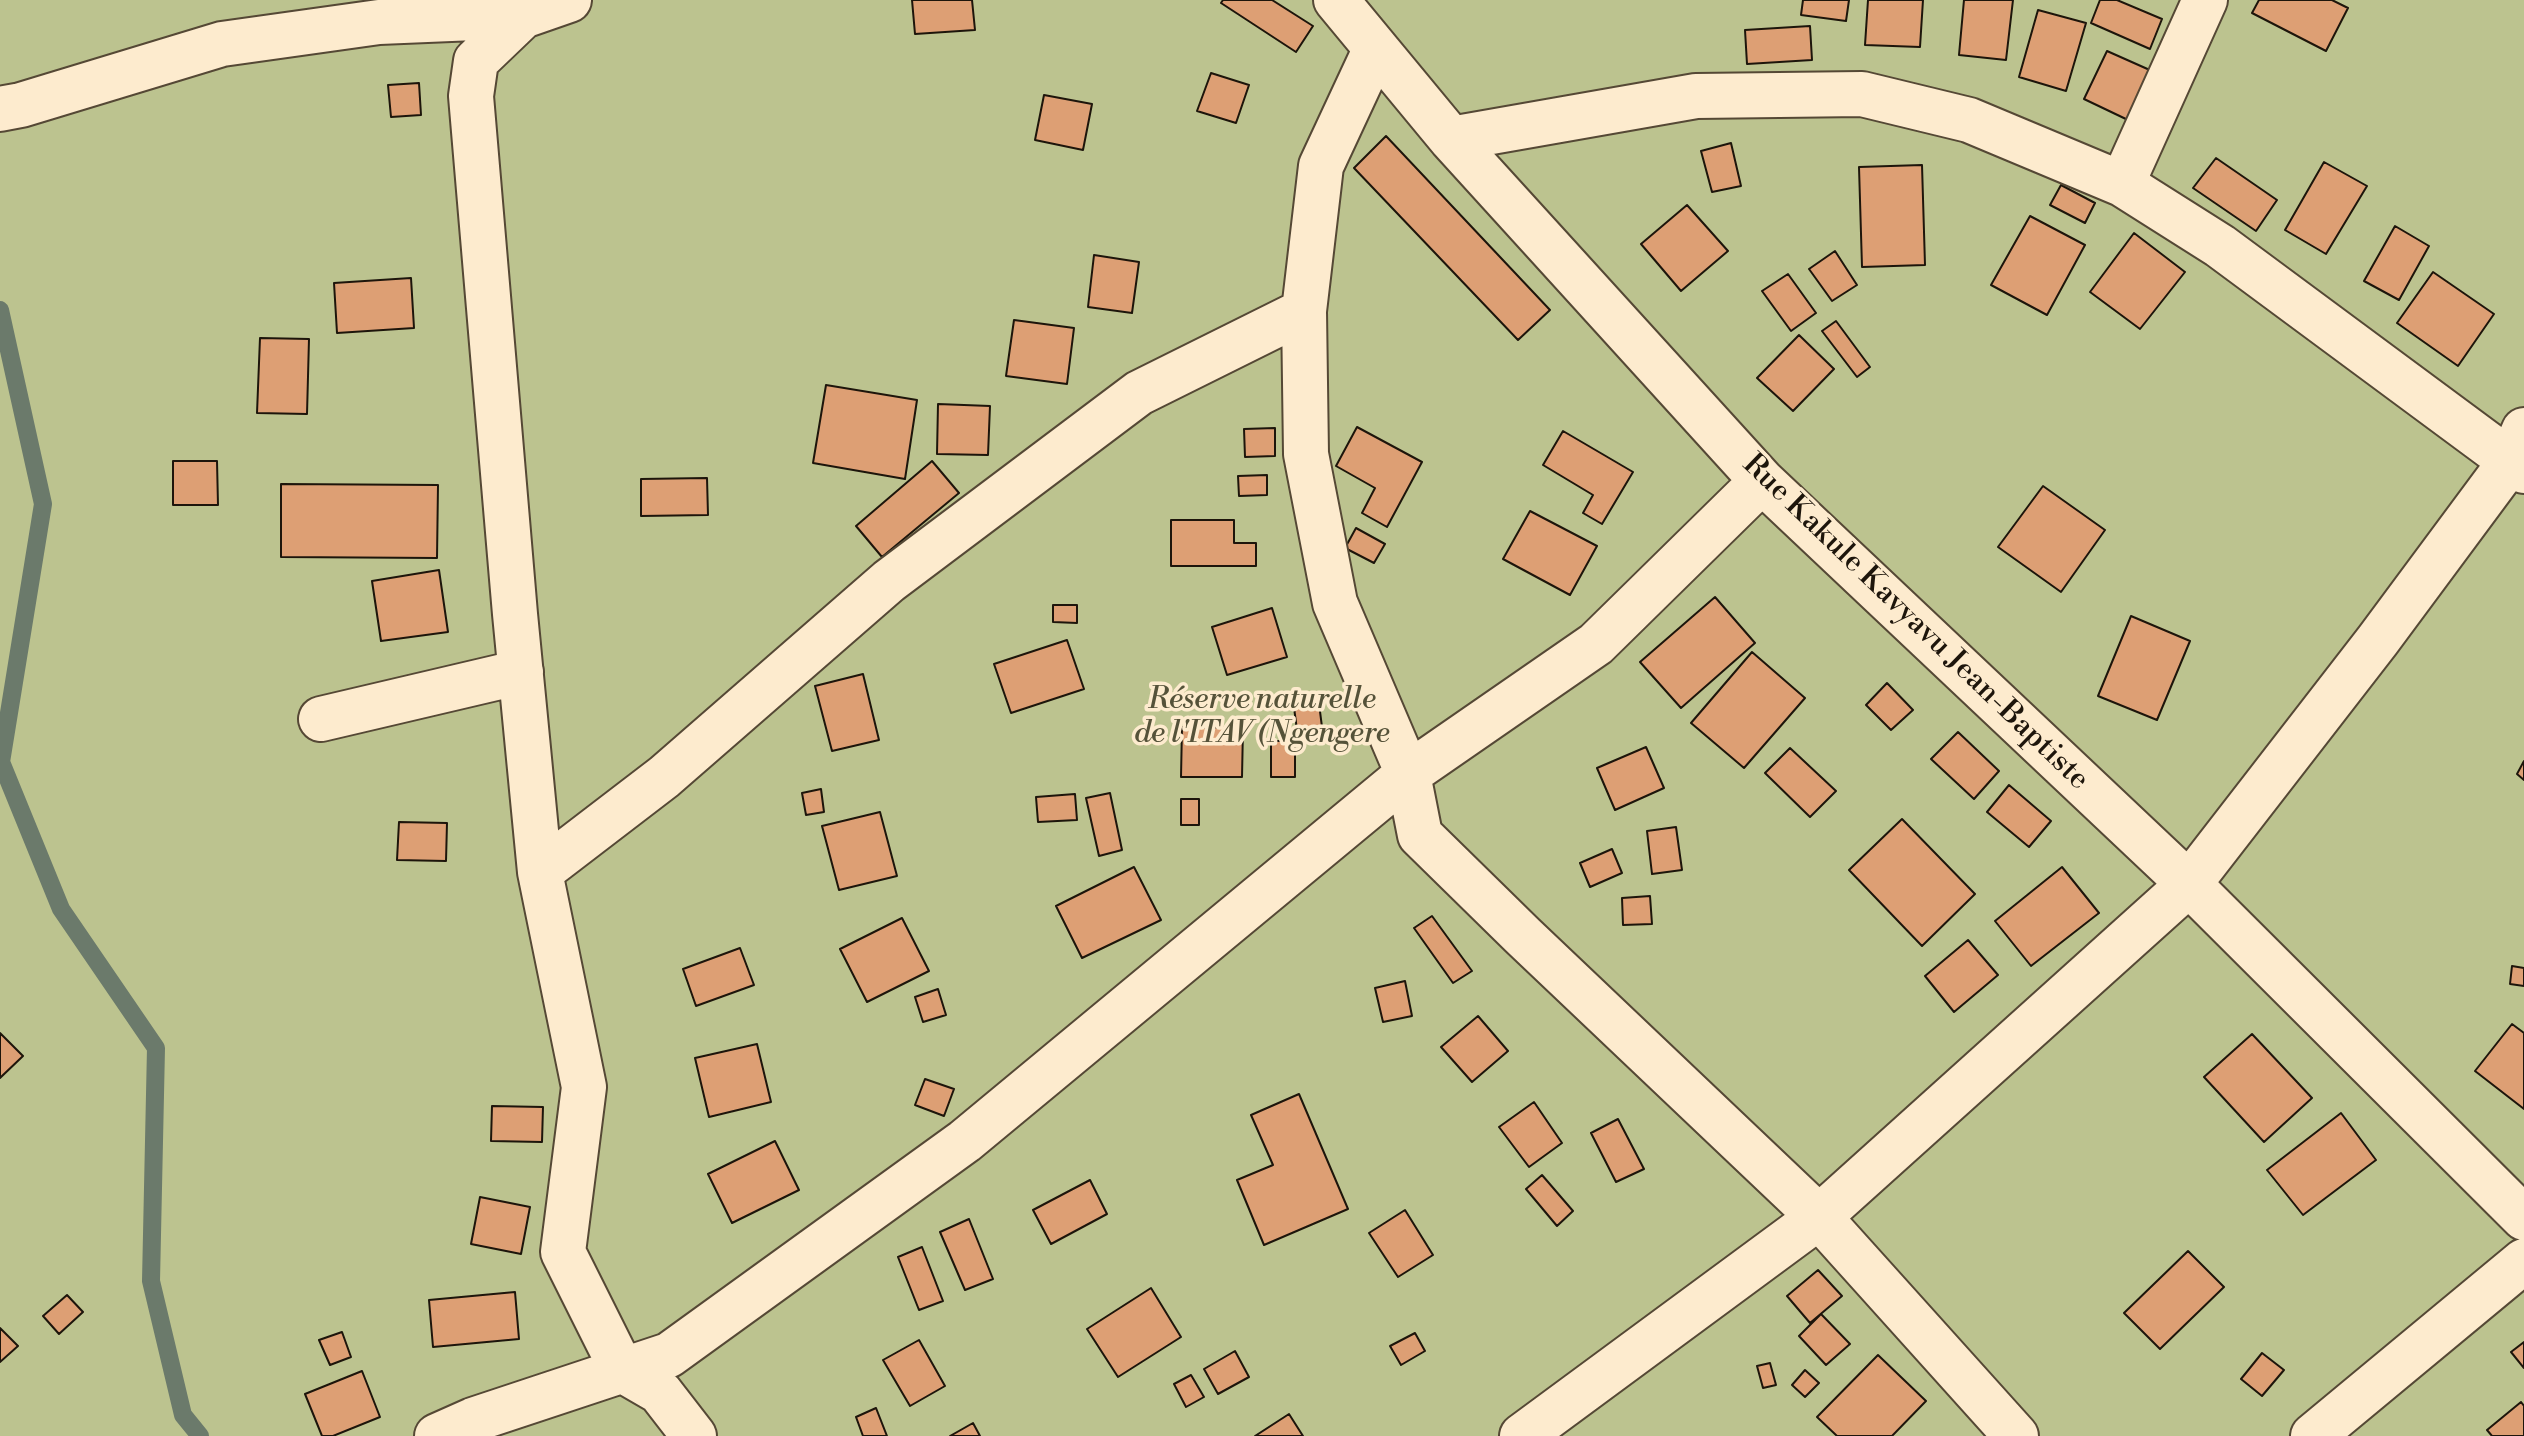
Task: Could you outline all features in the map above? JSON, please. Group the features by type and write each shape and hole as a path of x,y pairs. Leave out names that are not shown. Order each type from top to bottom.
{"street":[{"path":"0,109 222,44 569,0"},
{"name":"Rue Kakule Kavyavu Jean-Baptiste","path":"1336,0 1451,139 1762,481 2189,884 2524,1218"},
{"path":"2122,184 2205,0"},
{"path":"522,8 476,61 471,96 540,872 584,1087 563,1252 622,1370 660,1392 694,1436"},
{"path":"1375,50 1321,166 1304,311 1306,454 1335,603 1408,774 1420,835 1819,1217 2016,1436"},
{"path":"1451,139 1696,96 1862,94 1969,120 2122,184 2220,246 2519,454 2189,884 1819,1217 1522,1436"},
{"path":"540,872 664,777 889,581 1139,393 1304,311"},
{"path":"437,1436 473,1420 669,1355 965,1141 1408,774 1596,644 1762,481"},
{"path":"321,719 521,672"},
{"path":"2313,1436 2524,1261"}],"green space":[{"name":"Réserve naturelle de l'ITAV (Ngengere","path":"0,0 2524,0 2524,1436 0,1436"}],"building":[{"path":"912,0 972,0 975,30 915,34"},
{"path":"1223,0 1272,0 1313,26 1296,52 1221,3"},
{"path":"1803,0 1849,0 1846,21 1801,15"},
{"path":"1868,0 1923,0 1920,47 1865,45"},
{"path":"1964,0 2013,0 2006,60 1959,55"},
{"path":"2100,0 2117,0 2162,19 2150,49 2091,23"},
{"path":"2259,0 2332,0 2348,8 2326,51 2252,13"},
{"path":"2038,10 2086,23 2066,91 2019,77"},
{"path":"1810,26 1812,60 1747,64 1745,30"},
{"path":"2107,51 2152,71 2128,120 2084,99"},
{"path":"1211,73 1249,85 1236,123 1197,111"},
{"path":"419,83 421,115 391,117 388,85"},
{"path":"1044,95 1092,104 1083,150 1035,140"},
{"path":"1386,136 1550,310 1518,340 1354,168"},
{"path":"1731,143 1741,186 1712,192 1701,151"},
{"path":"2216,158 2277,200 2256,231 2193,188"},
{"path":"2324,162 2367,186 2326,254 2285,230"},
{"path":"1922,165 1925,265 1862,267 1859,167"},
{"path":"2061,185 2095,203 2085,223 2050,205"},
{"path":"1687,205 1728,251 1681,291 1641,244"},
{"path":"2030,216 2085,245 2047,315 1991,285"},
{"path":"2395,226 2429,246 2399,300 2364,281"},
{"path":"2134,233 2185,272 2140,329 2090,292"},
{"path":"1835,251 1857,285 1832,301 1809,269"},
{"path":"1094,255 1139,262 1132,313 1088,307"},
{"path":"2433,272 2494,314 2458,366 2397,323"},
{"path":"1788,274 1816,313 1791,331 1762,291"},
{"path":"411,278 414,328 337,333 334,283"},
{"path":"1014,320 1074,328 1067,384 1006,376"},
{"path":"1836,321 1870,367 1857,377 1822,331"},
{"path":"1799,335 1834,369 1793,411 1757,378"},
{"path":"260,338 309,339 307,414 257,413"},
{"path":"826,385 917,400 905,479 813,463"},
{"path":"938,404 990,406 988,455 937,454"},
{"path":"1357,427 1422,462 1387,527 1362,513 1375,488 1336,466"},
{"path":"1275,428 1275,456 1245,457 1244,429"},
{"path":"1563,431 1633,472 1602,524 1583,513 1593,495 1543,465"},
{"path":"173,461 217,461 218,505 173,505"},
{"path":"932,461 959,493 882,557 856,526"},
{"path":"1267,475 1267,495 1239,496 1238,476"},
{"path":"707,478 708,515 641,516 641,479"},
{"path":"281,484 438,485 437,558 281,557"},
{"path":"2043,486 2105,530 2061,592 1998,547"},
{"path":"1530,511 1597,546 1570,595 1503,559"},
{"path":"1171,520 1234,520 1234,543 1256,543 1256,566 1171,566"},
{"path":"1356,528 1385,544 1374,563 1345,548"},
{"path":"439,570 448,632 381,641 372,581"},
{"path":"1715,597 1755,643 1681,708 1640,662"},
{"path":"1053,605 1077,605 1077,623 1053,622"},
{"path":"1272,608 1287,657 1227,675 1212,627"},
{"path":"2131,616 2190,641 2157,720 2098,696"},
{"path":"1067,640 1084,689 1011,713 994,664"},
{"path":"1752,652 1805,698 1744,768 1691,723"},
{"path":"863,674 879,740 832,751 815,686"},
{"path":"1887,683 1913,710 1891,730 1866,705"},
{"path":"1318,696 1322,727 1297,730 1293,700"},
{"path":"1182,727 1243,728 1242,777 1181,777"},
{"path":"1958,732 1999,771 1974,799 1931,759"},
{"path":"1271,741 1295,741 1295,777 1271,777"},
{"path":"1646,747 1664,788 1615,810 1597,768"},
{"path":"1790,748 1836,791 1810,817 1765,773"},
{"path":"2524,761 2524,780 2517,774"},
{"path":"2009,785 2051,821 2029,847 1987,812"},
{"path":"821,789 824,812 806,815 802,793"},
{"path":"1110,793 1122,850 1099,856 1086,798"},
{"path":"1075,794 1077,820 1038,822 1036,797"},
{"path":"1181,799 1199,799 1199,825 1181,825"},
{"path":"880,812 897,876 839,890 822,826"},
{"path":"1902,819 1975,894 1922,946 1849,870"},
{"path":"399,822 447,823 446,861 397,860"},
{"path":"1676,827 1682,870 1652,874 1647,831"},
{"path":"1612,849 1622,873 1590,887 1580,863"},
{"path":"1134,867 1161,920 1082,958 1056,906"},
{"path":"2062,867 2099,913 2031,966 1995,921"},
{"path":"1650,896 1652,924 1623,925 1622,898"},
{"path":"1432,916 1472,971 1453,983 1414,928"},
{"path":"902,918 929,971 867,1002 840,949"},
{"path":"1968,940 1998,975 1954,1012 1925,976"},
{"path":"740,948 754,985 696,1006 683,969"},
{"path":"2512,966 2524,968 2524,986 2510,984"},
{"path":"1405,981 1412,1016 1383,1022 1375,988"},
{"path":"938,989 946,1015 923,1022 915,997"},
{"path":"1478,1016 1508,1051 1472,1082 1441,1047"},
{"path":"2512,1024 2524,1033 2524,1109 2475,1071"},
{"path":"0,1033 23,1056 0,1078"},
{"path":"2252,1034 2312,1098 2264,1142 2204,1077"},
{"path":"757,1044 771,1102 709,1117 695,1058"},
{"path":"925,1079 954,1089 944,1116 915,1105"},
{"path":"1299,1094 1348,1209 1264,1245 1237,1180 1273,1165 1251,1115"},
{"path":"1534,1102 1562,1143 1529,1167 1499,1127"},
{"path":"492,1106 543,1107 542,1142 491,1141"},
{"path":"2341,1113 2376,1160 2303,1215 2267,1170"},
{"path":"1618,1119 1644,1169 1616,1182 1591,1133"},
{"path":"775,1141 799,1190 732,1223 708,1174"},
{"path":"1542,1175 1573,1211 1557,1226 1526,1189"},
{"path":"1090,1180 1107,1214 1051,1244 1033,1210"},
{"path":"480,1197 530,1207 521,1254 471,1244"},
{"path":"1405,1210 1433,1255 1398,1277 1369,1233"},
{"path":"969,1219 993,1279 965,1290 940,1232"},
{"path":"922,1247 943,1301 919,1310 898,1257"},
{"path":"2188,1251 2224,1287 2160,1349 2124,1313"},
{"path":"1818,1270 1842,1296 1810,1323 1787,1296"},
{"path":"1151,1288 1181,1337 1118,1377 1087,1329"},
{"path":"515,1292 519,1339 433,1347 429,1300"},
{"path":"67,1295 83,1312 59,1334 43,1316"},
{"path":"1821,1314 1850,1344 1826,1365 1799,1336"},
{"path":"0,1328 18,1346 0,1362"},
{"path":"342,1332 351,1357 330,1365 319,1340"},
{"path":"1415,1333 1425,1351 1401,1365 1390,1346"},
{"path":"919,1340 945,1386 910,1406 883,1360"},
{"path":"2524,1342 2524,1368 2511,1352"},
{"path":"1235,1351 1249,1377 1218,1394 1204,1369"},
{"path":"2262,1353 2284,1370 2262,1396 2241,1379"},
{"path":"1878,1355 1926,1401 1892,1436 1837,1436 1817,1417"},
{"path":"1770,1363 1776,1385 1763,1388 1757,1366"},
{"path":"1805,1370 1819,1383 1805,1397 1792,1385"},
{"path":"362,1371 380,1417 333,1436 322,1436 305,1394"},
{"path":"1191,1375 1204,1397 1186,1407 1174,1384"},
{"path":"2521,1402 2524,1406 2524,1436 2492,1436 2487,1430"},
{"path":"876,1408 887,1436 863,1436 856,1417"},
{"path":"1289,1414 1303,1436 1255,1436"},
{"path":"973,1423 980,1436 950,1436"}],"waterway":[{"path":"0,310 43,504 1,762 61,909 156,1048 151,1281 183,1415 200,1436"}]}
